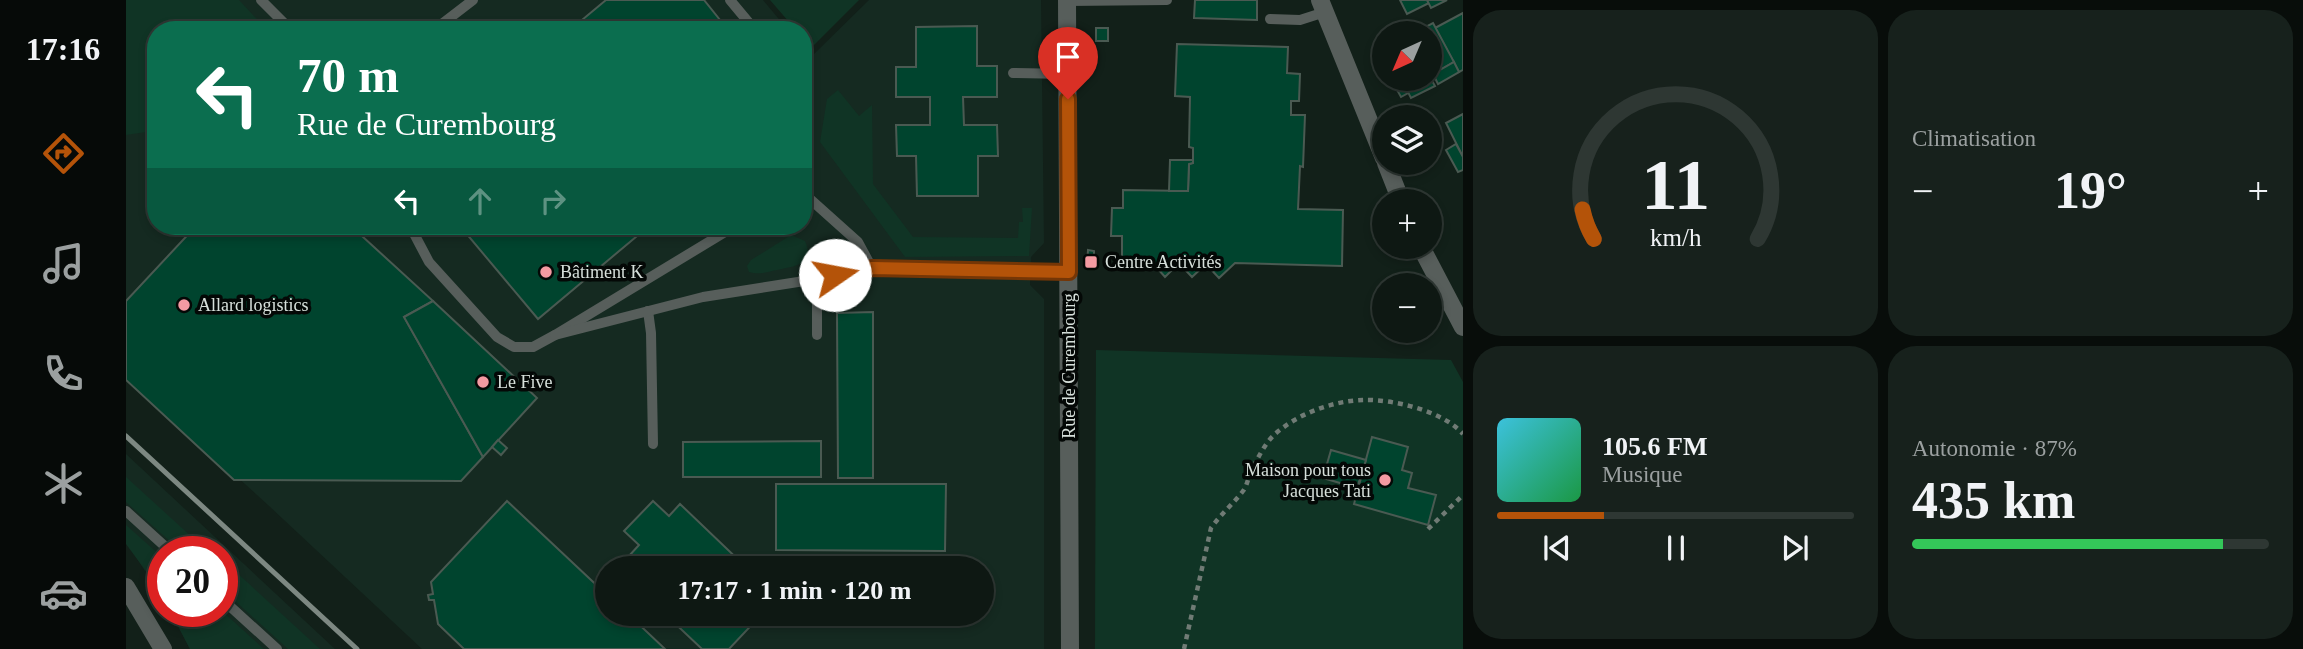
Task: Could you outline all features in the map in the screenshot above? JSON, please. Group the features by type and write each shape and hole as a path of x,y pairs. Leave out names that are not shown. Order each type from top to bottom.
{"street":[{"name":"Rue de Curembourg","path":"1067,0 1070,649"},
{"path":"1322,6 1372,129"},
{"path":"1427,259 1463,327"},
{"path":"126,587 163,649"}],"lane":[{"path":"261,0 281,21"},
{"path":"446,21 473,0"},
{"path":"730,0 748,21"},
{"path":"1067,0 1167,0"},
{"path":"1270,19 1300,20 1322,6"},
{"path":"1013,73 1068,74"},
{"path":"812,200 858,242 872,268"},
{"path":"415,235 429,262 497,337 514,347 533,347 720,235"},
{"path":"555,335 703,297 872,268 1069,272"},
{"path":"817,279 817,335"},
{"path":"648,311 651,333 653,444"},
{"path":"126,511 154,536"},
{"path":"238,614 277,649"}],"path":[{"path":"1184,649 1211,528 1245,489 1251,472 1272,437 1289,423 1298,417 1336,405 1363,400 1421,408 1457,426 1463,434"},
{"path":"1428,529 1463,495"}],"shaded area":[{"path":"126,0 763,0 780,21 147,21 147,235 812,235 812,56 869,0 1041,0 1044,243 1031,257 1030,285 1044,299 1044,649 422,649 126,376"},
{"path":"126,0 239,0 259,21 147,21 147,132 126,135"},
{"path":"770,0 859,0 812,47 812,21 788,21"},
{"path":"838,90 859,116 872,105 873,184 913,237 1018,238 1019,222 1023,222 1022,208 1032,208 1029,256 905,257 820,142 827,99"},
{"path":"791,235 805,241 808,255 802,263 784,269 749,272 747,266 751,260"},
{"path":"1096,350 1451,360 1463,382 1463,649 1095,649"},
{"path":"126,454 214,536 147,536 147,574 126,542"},
{"path":"126,477 191,536 164,536 126,502"},
{"path":"126,525 147,544 147,572 126,544"},
{"path":"238,558 335,649 190,649 178,627 238,627"},
{"path":"238,574 320,649 288,649 238,604"},
{"path":"238,625 264,649 190,649 178,627"}],"building":[{"path":"606,0 704,0 721,21 581,21"},
{"path":"1195,0 1257,0 1257,20 1194,18"},
{"path":"1400,0 1427,0 1429,3 1407,14"},
{"path":"1427,0 1447,0 1431,8"},
{"path":"1463,13 1463,70 1459,72 1442,41 1442,24"},
{"path":"977,26 977,66 997,66 997,97 963,97 964,125 997,125 998,156 978,156 978,196 917,196 916,156 897,156 896,125 930,125 930,97 896,97 896,67 916,67 916,27"},
{"path":"1096,28 1108,28 1108,41 1096,41"},
{"path":"1442,40 1454,62 1442,69"},
{"path":"1177,44 1288,47 1287,73 1300,74 1299,101 1291,101 1291,115 1305,115 1298,209 1343,210 1342,266 1235,263 1219,278 1206,264 1192,277 1179,263 1165,277 1151,261 1122,259 1122,236 1111,236 1112,208 1123,208 1123,190 1188,191 1189,164 1193,163 1193,148 1189,147 1190,97 1175,96"},
{"path":"1454,62 1459,72 1442,82 1442,69"},
{"path":"1398,91 1407,91 1408,93 1401,97"},
{"path":"1407,91 1425,91 1411,98"},
{"path":"1463,114 1463,157 1446,123"},
{"path":"1456,144 1463,157 1463,170 1458,172 1446,150"},
{"path":"1170,160 1193,160 1193,163 1189,164 1188,191 1169,191"},
{"path":"188,235 361,235 433,301 404,317 483,457 461,481 234,480 126,380 126,301"},
{"name":"Bâtiment K","path":"468,235 638,235 538,319"},
{"path":"1088,250 1094,251 1094,266 1087,266"},
{"path":"433,301 537,398 483,457 404,317"},
{"path":"873,312 873,478 838,478 837,313"},
{"name":"Maison pour tous Jacques Tati","path":"1372,437 1408,447 1402,470 1412,473 1408,488 1436,495 1428,525 1354,504"},
{"path":"498,440 507,448 501,455 492,447"},
{"path":"821,441 821,477 683,477 683,442"},
{"path":"1331,450 1366,460 1357,488 1323,478"},
{"path":"776,484 946,484 945,551 776,550"},
{"path":"507,501 595,584 595,626 641,626 665,649 464,649 438,624 434,600 429,600 428,595 433,594 431,582"},
{"path":"653,501 669,516 680,504 734,556 629,556 639,545 624,531"},
{"path":"678,626 751,626 729,649 702,649"}],"railway":[{"path":"126,436 357,649"}],"place":[{"name":"Centre Activités","path":"1091,262"},
{"name":"Bâtiment K","path":"546,272"},
{"name":"Allard logistics","path":"184,305"},
{"name":"Le Five","path":"483,382"},
{"name":"Maison pour tous Jacques Tati","path":"1385,480"}],"route":[{"path":"835,275 872,268 1069,272 1068,99"}]}
